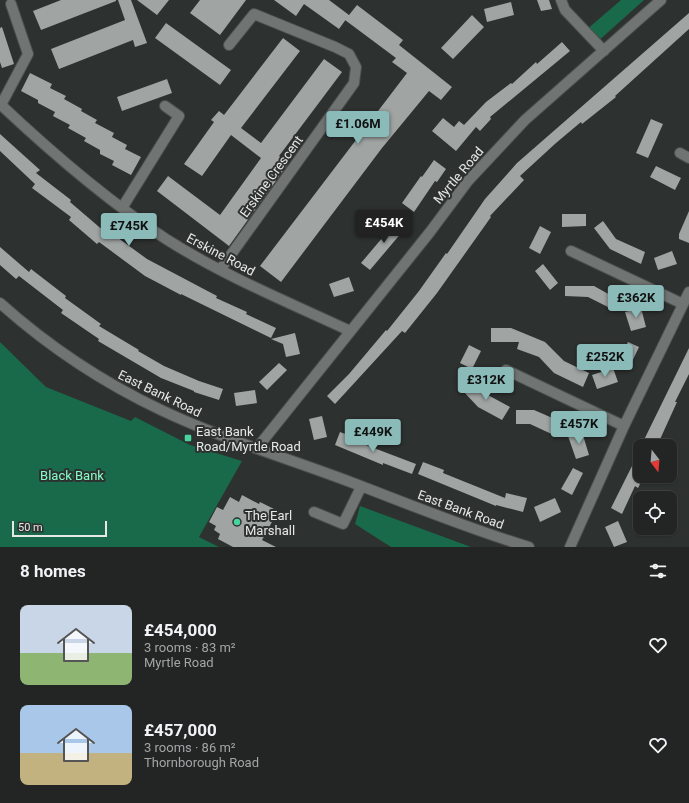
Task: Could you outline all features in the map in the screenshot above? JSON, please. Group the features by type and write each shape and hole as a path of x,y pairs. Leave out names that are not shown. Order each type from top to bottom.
{"street":[{"path":"561,0 565,10 604,51"},
{"name":"Myrtle Road","path":"257,448 430,232 468,181 525,120 661,0"},
{"path":"1,104 28,54 11,4"},
{"name":"Erskine Crescent","path":"220,270 354,84 356,67 349,54 335,46 254,14 229,45"},
{"name":"Erskine Road","path":"1,104 56,156 122,208 167,239 220,270 350,331"},
{"path":"122,208 179,116 165,106"},
{"path":"571,252 683,304"},
{"path":"570,547 624,426 689,292"},
{"name":"East Bank Road","path":"0,304 78,364 128,394 168,414 361,487 529,547"},
{"path":"506,370 624,426"},
{"path":"314,512 343,524 361,487"}],"green space":[{"path":"621,0 644,0 596,43 585,31"},
{"name":"Black Bank","path":"0,342 46,387 131,421 135,417 190,445 242,461 199,537 219,547 0,547"},
{"path":"360,506 471,547 391,547 355,524"}],"building":[{"path":"61,0 116,1 41,30 33,11"},
{"path":"118,0 131,0 147,43 135,47 133,40 59,69 51,49 125,20"},
{"path":"137,0 169,0 157,15"},
{"path":"200,0 246,0 220,35 190,13"},
{"path":"274,0 329,0 349,15 339,29 304,4 296,16"},
{"path":"537,0 549,0 552,9 541,11"},
{"path":"511,2 514,15 487,22 484,9"},
{"path":"357,5 403,40 399,45 452,87 441,100 429,91 382,148 281,282 260,266 407,73 392,62 396,58 345,20"},
{"path":"689,13 689,29 615,96 616,97 582,124 581,122 520,176 524,180 490,216 491,217 437,293 405,333 402,331 335,404 327,396 349,374 386,330 387,331 419,291 446,253 447,254 485,199 517,163"},
{"path":"472,15 484,27 453,59 441,48"},
{"path":"166,23 231,70 220,85 155,38"},
{"path":"2,27 14,64 2,68 0,62 0,28"},
{"path":"283,38 300,51 241,128 261,143 324,59 342,72 279,156 288,164 229,246 157,191 168,176 220,215 261,158 231,135 202,176 184,164 214,122 211,120 219,111 224,115"},
{"path":"562,42 570,51 490,117 491,119 480,131 476,127 456,151 432,131 443,118 454,127 459,121 464,125 486,102 511,83 512,84 536,62 537,64"},
{"path":"30,73 52,84 50,88 66,96 64,99 82,109 81,111 97,120 95,123 114,133 112,137 127,145 125,149 141,157 131,175 112,165 114,161 100,154 100,150 84,141 86,138 68,128 70,125 53,116 55,112 38,103 38,100 21,91"},
{"path":"167,79 172,93 122,111 117,97"},
{"path":"651,119 663,124 648,158 636,153"},
{"path":"0,134 40,170 36,173 71,200 70,202 112,238 114,235 147,259 217,296 216,298 247,312 246,314 276,328 271,338 145,276 99,242 97,244 69,220 71,217 32,188 35,184 0,151"},
{"path":"434,160 446,169 437,182 435,181 414,212 402,203"},
{"path":"656,166 681,178 675,190 650,177"},
{"path":"689,211 689,243 679,239 679,234"},
{"path":"562,214 586,214 586,226 562,227"},
{"path":"399,218 408,225 370,270 361,263"},
{"path":"603,221 616,239 645,252 641,264 610,249 594,228"},
{"path":"540,226 551,232 540,254 529,248"},
{"path":"0,247 29,272 31,269 66,296 65,298 101,324 99,326 139,350 138,351 164,366 199,381 223,389 219,400 194,392 161,378 98,341 99,339 61,313 63,310 19,276 16,279 0,265"},
{"path":"672,251 677,264 658,270 654,258"},
{"path":"543,264 558,283 550,290 535,271"},
{"path":"349,277 354,291 334,297 329,284"},
{"path":"565,286 594,286 621,301 616,311 588,297 565,296"},
{"path":"641,308 646,327 631,331 625,312"},
{"path":"491,328 511,328 545,342 564,361 589,373 583,387 554,373 539,357 517,349 519,342 491,342"},
{"path":"295,333 300,354 286,357 283,344 271,339"},
{"path":"628,342 639,347 628,370 617,364"},
{"path":"469,345 481,351 472,369 460,363"},
{"path":"689,348 689,374 675,402 677,402 660,439 644,439"},
{"path":"279,363 287,370 267,390 259,382"},
{"path":"613,368 618,382 597,389 592,375"},
{"path":"474,381 486,394 510,407 502,420 478,407 463,391"},
{"path":"255,390 257,403 236,406 234,393"},
{"path":"516,410 534,410 564,423 558,437 530,424 516,424"},
{"path":"322,416 327,437 314,440 309,419"},
{"path":"340,432 359,439 358,442 416,464 412,474 383,463 383,465 335,445"},
{"path":"582,432 589,455 576,459 568,436"},
{"path":"423,462 444,470 443,473 505,498 506,493 527,498 523,512 496,506 418,474"},
{"path":"633,464 633,483 640,483 638,488 635,486 622,514 611,508"},
{"path":"573,468 583,473 572,495 561,489"},
{"name":"The Earl Marshall","path":"242,495 259,504 260,502 278,511 262,540 276,547 233,547 218,539 220,534 214,530 216,526 209,522 217,507 223,510 230,497 239,502"},
{"path":"555,498 561,512 540,522 534,507"},
{"path":"618,521 627,542 614,547 605,527"}],"place":[{"name":"East Bank Road/Myrtle Road","path":"188,438"},
{"name":"The Earl Marshall","path":"237,522"}]}
